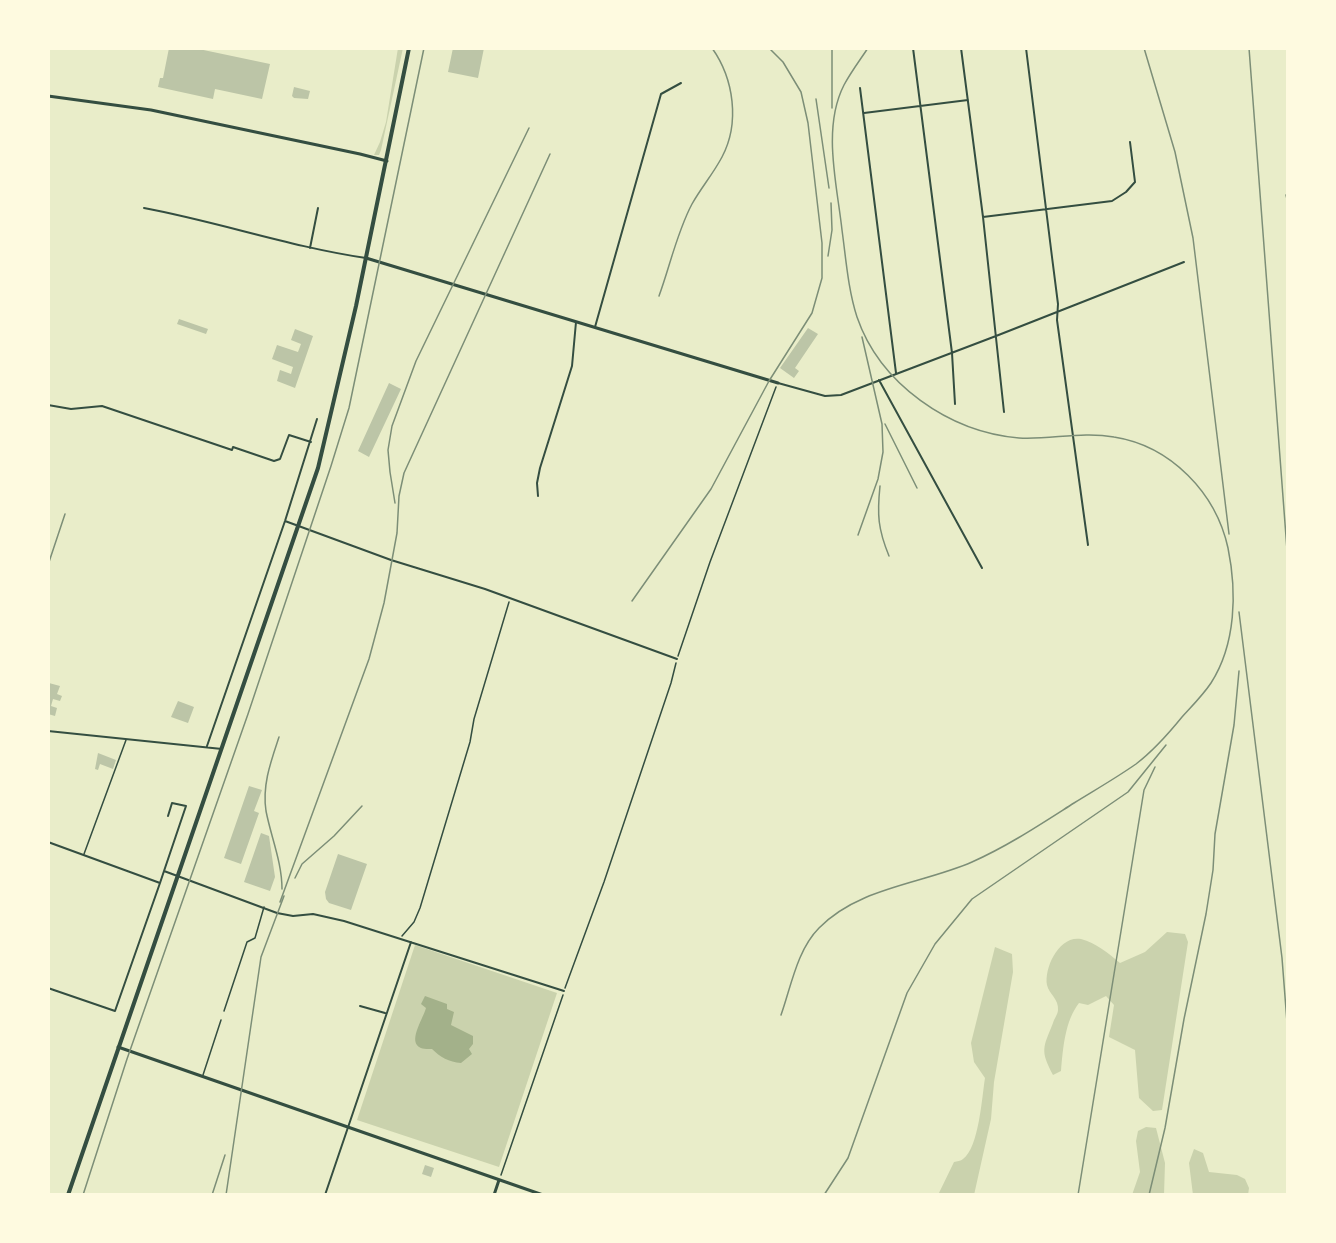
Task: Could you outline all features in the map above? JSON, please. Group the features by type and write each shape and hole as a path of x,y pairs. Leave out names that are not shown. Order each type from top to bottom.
{"main road":[{"path":"68,1195 324,447 387,161 409,48"}],"street":[{"path":"913,48 952,353 955,404"},
{"path":"961,48 983,217 1004,412"},
{"path":"1026,48 1072,435 1088,545"},
{"path":"595,327 661,94 681,83"},
{"path":"860,88 896,373"},
{"path":"48,96 161,112 360,153 387,161"},
{"path":"864,113 968,100"},
{"path":"983,217 1107,203 1126,192 1135,182 1130,142"},
{"path":"144,208 200,219 310,248 366,258 813,394 832,396 846,393 952,353 1184,262"},
{"path":"310,248 318,208"},
{"path":"538,496 537,483 540,468 572,366 576,322"},
{"path":"879,380 982,568"},
{"path":"48,405 70,409 102,406 232,450 233,447 274,461 280,459 289,435 311,442"},
{"path":"207,746 285,521 317,419"},
{"path":"285,521 391,560 485,589 676,659"},
{"path":"48,731 222,748"},
{"path":"48,988 115,1011 186,806 172,802 168,816"},
{"path":"48,842 160,883"},
{"path":"164,871 277,913 293,916 313,914 344,921 564,991"},
{"path":"325,1195 411,942"},
{"path":"360,1006 385,1013"},
{"path":"118,1047 543,1195"},
{"path":"494,1195 499,1180"}],"lane":[{"path":"83,855 126,739"},
{"path":"224,1011 248,942 255,938 264,907"},
{"path":"203,1075 221,1020"}],"path":[{"path":"499,1180 668,694 676,659 778,383"},
{"path":"400,938 414,922 420,908 510,598"}],"shaded area":[{"path":"398,48 403,48 381,150 379,155 374,155 386,122"},
{"path":"1167,932 1185,934 1188,942 1162,1110 1153,1111 1139,1098 1135,1050 1109,1037 1114,1005 1106,996 1088,1005 1079,1003 1074,1010 1064,1044 1061,1071 1053,1075 1044,1049 1058,1006 1048,988 1047,978 1051,962 1060,947 1073,939 1081,939 1097,946 1120,963 1145,952"},
{"path":"415,945 557,993 499,1167 357,1120"},
{"path":"995,947 1012,954 1013,972 994,1082 991,1119 974,1195 938,1195 954,1162 962,1160 968,1153 976,1133 985,1078 974,1062 971,1043"},
{"path":"425,996 447,1004 447,1009 454,1012 451,1025 473,1036 473,1044 469,1049 472,1054 461,1063 445,1059 432,1049 417,1045 416,1034 426,1008 421,1004"},
{"path":"1146,1127 1156,1128 1165,1163 1164,1195 1132,1195 1140,1172 1136,1141 1138,1131"},
{"path":"1194,1149 1203,1153 1209,1172 1237,1175 1245,1179 1249,1188 1248,1195 1193,1195 1189,1163"}],"building":[{"path":"169,48 194,48 270,64 262,99 215,89 213,99 158,87 160,78 163,78"},
{"path":"453,48 484,48 478,78 448,72"},
{"path":"294,87 310,91 308,99 294,98 292,96"},
{"path":"179,319 208,329 206,334 177,324"},
{"path":"808,328 818,334 795,368 799,371 794,378 780,368"},
{"path":"295,329 313,336 295,388 277,381 280,370 291,374 293,367 272,359 277,345 298,352 301,344 291,340"},
{"path":"389,383 401,389 369,457 358,451"},
{"path":"49,683 60,686 57,694 62,696 60,701 53,699 51,706 57,708 55,716 48,714"},
{"path":"178,701 194,707 188,723 171,717"},
{"path":"98,753 116,760 113,769 100,764 98,770 95,769"},
{"path":"249,786 262,790 254,811 259,813 241,864 224,858"},
{"path":"261,833 269,836 275,877 270,891 244,882"},
{"path":"338,854 367,864 351,910 329,903 326,899 325,892"},
{"path":"425,1165 434,1168 431,1177 422,1174"}],"tram line":[{"path":"83,1195 127,1059 248,714 349,408 424,48"}],"railway":[{"path":"659,296 687,215 722,157 731,130 733,116 730,87 712,48"},
{"path":"632,601 711,489 769,381 812,313 822,278 822,243 808,123 801,92 783,62 769,48"},
{"path":"832,48 832,108"},
{"path":"781,1015 795,969 805,947 819,928 835,914 872,895 953,869 985,856 1037,827 1121,774 1155,748 1211,683 1225,652 1232,617 1233,582 1228,548 1222,528 1202,491 1172,462 1154,450 1114,437 1090,435 1019,438 993,434 967,426 943,415 920,400 882,363 857,317 849,285 832,138 837,102 844,85 868,48"},
{"path":"1144,48 1175,152 1193,238 1229,534"},
{"path":"1249,48 1288,563"},
{"path":"816,99 829,188"},
{"path":"395,503 388,450 392,426 416,361 529,128"},
{"path":"280,902 369,659 384,603 397,533 399,496 404,473 550,154"},
{"path":"1286,195 1288,203"},
{"path":"828,256 832,230 831,203"},
{"path":"858,535 878,479 883,452 882,424 862,337"},
{"path":"885,424 917,488"},
{"path":"880,486 879,522 889,556"},
{"path":"48,565 65,514"},
{"path":"1239,612 1282,958 1288,1035"},
{"path":"1149,1195 1165,1128 1184,1019 1206,914 1213,870 1215,834 1234,725 1239,671"},
{"path":"279,737 268,773 265,801 280,869 282,889"},
{"path":"824,1195 848,1158 907,993 935,944 972,899 1128,792 1166,745"},
{"path":"1078,1195 1144,790 1155,767"},
{"path":"295,878 302,864 334,836 362,806"},
{"path":"226,1195 261,957 284,896"},
{"path":"212,1195 225,1155"}]}
